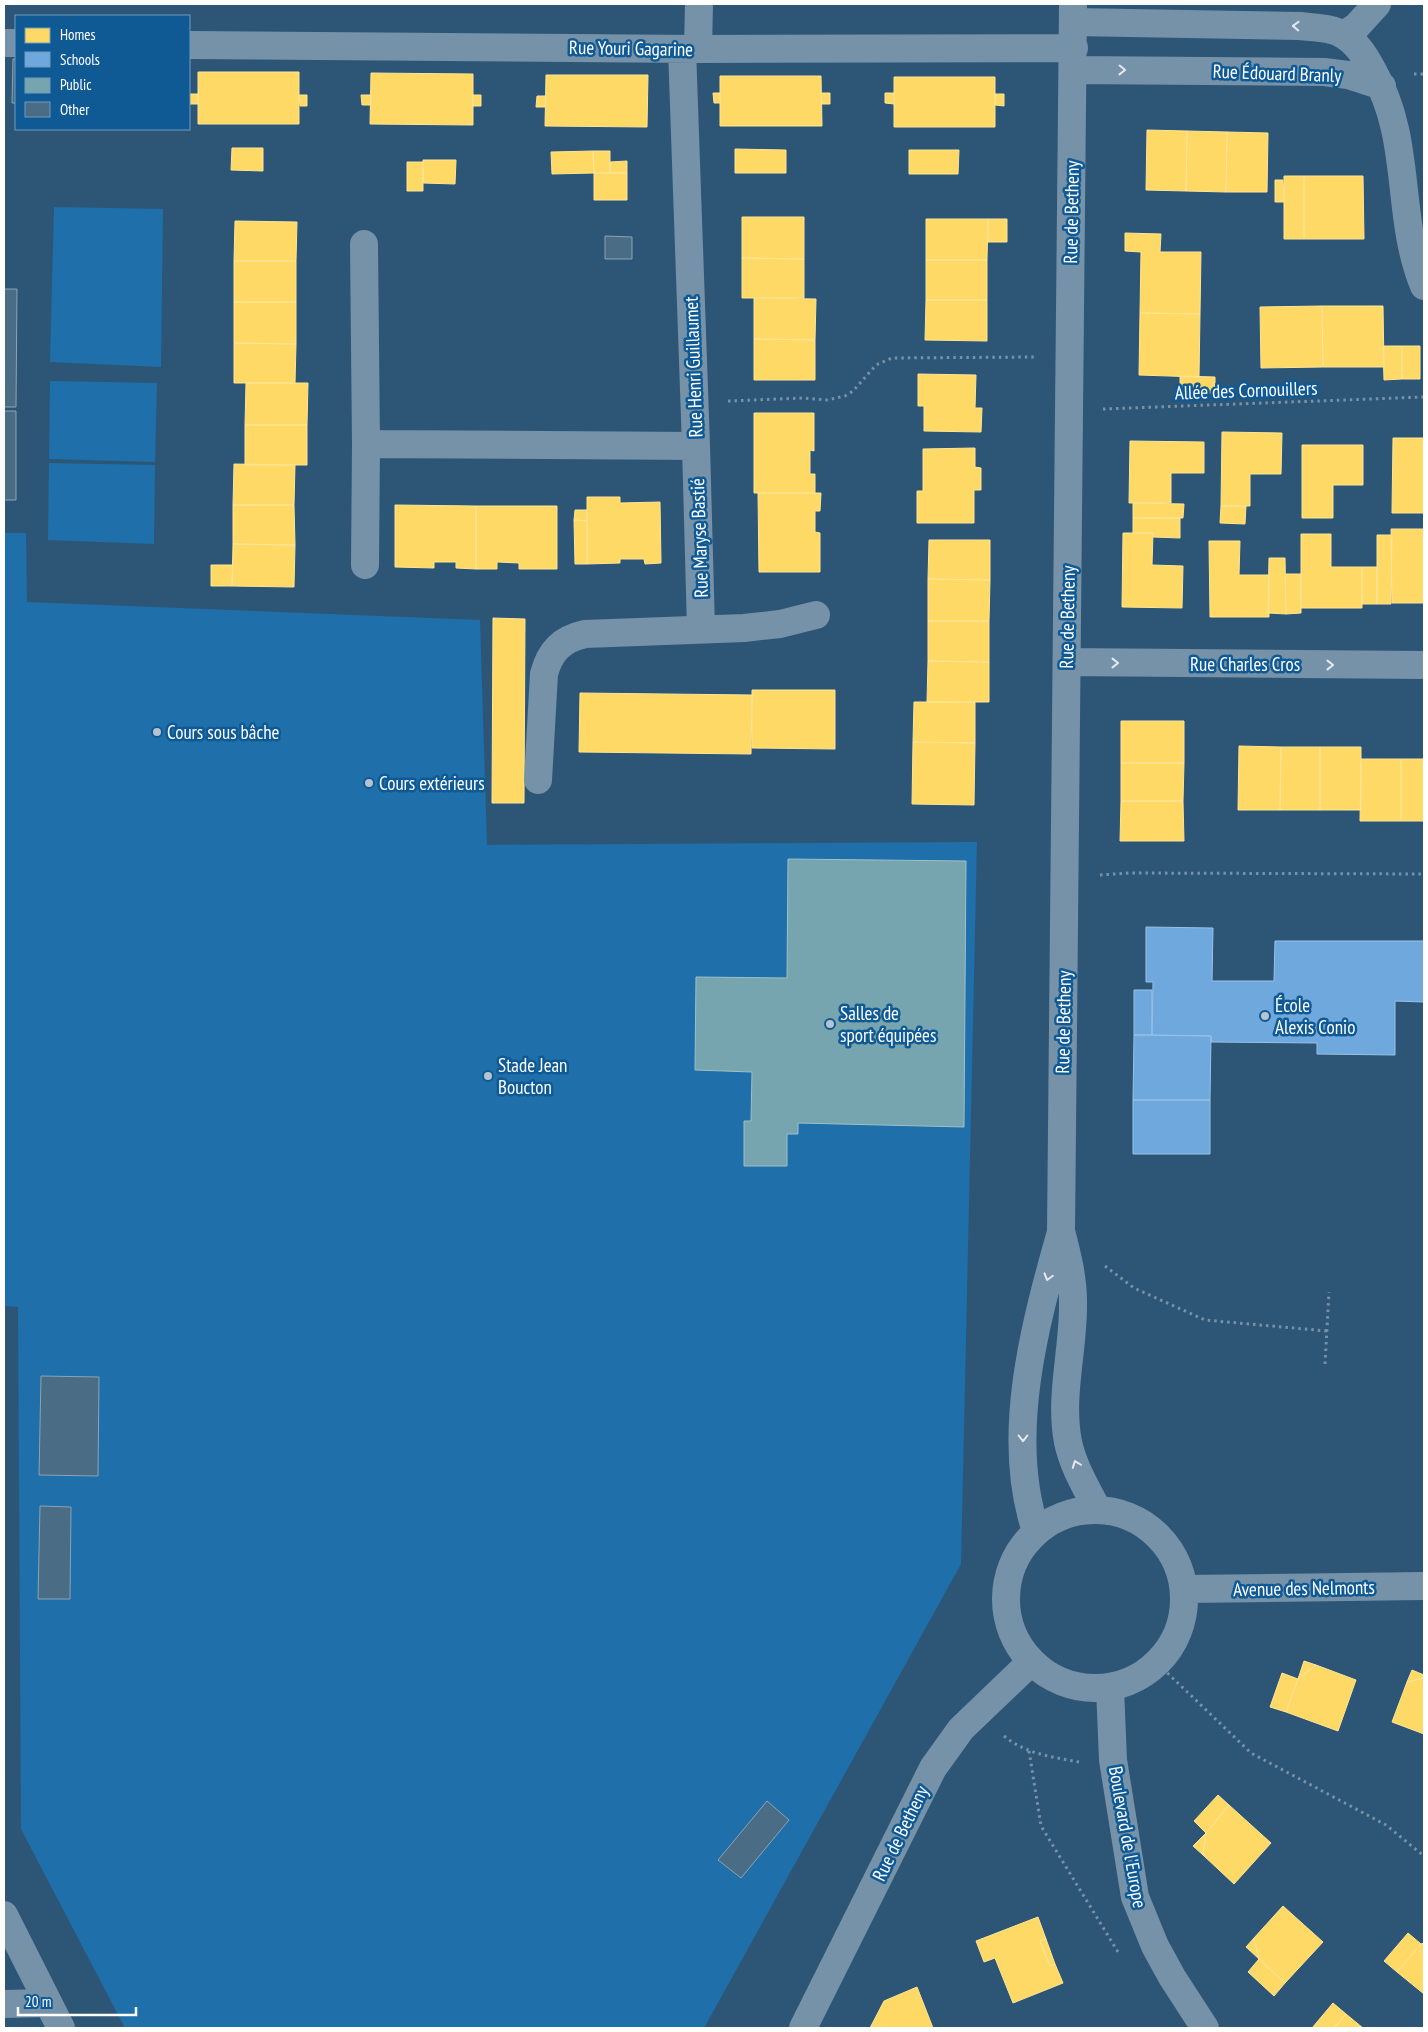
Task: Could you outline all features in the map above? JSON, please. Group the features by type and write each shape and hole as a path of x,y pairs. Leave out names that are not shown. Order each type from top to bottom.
{"street":[{"name":"Rue Henri Guillaumet","path":"366,444 696,446 690,49 699,4"},
{"path":"1073,13 1300,26 1328,29 1344,35 1357,26 1377,4"},
{"name":"Rue de Betheny","path":"1073,13 1061,1230 1069,1264 1073,1302 1066,1416 1068,1443 1076,1466 1097,1509"},
{"name":"Rue Édouard Branly","path":"1344,35 1365,57 1382,86"},
{"name":"Rue Youri Gagarine","path":"190,44 690,49 1073,59"},
{"name":"Rue Édouard Branly","path":"1073,59 1348,74 1382,86"},
{"path":"1382,86 1397,132 1411,237 1416,263 1424,286"},
{"path":"364,244 365,565"},
{"name":"Rue Maryse Bastié","path":"696,446 701,629"},
{"path":"538,780 544,674 547,662 560,644 571,637 585,634 744,628 780,624 816,615"},
{"name":"Rue Charles Cros","path":"1067,662 1424,665"},
{"name":"Rue de Betheny","path":"1036,1531 1029,1510 1022,1467 1025,1393 1042,1296 1061,1230"},
{"path":"1097,1509 1130,1516 1146,1524 1165,1542 1178,1564 1185,1589 1184,1616 1174,1642 1158,1664 1135,1680 1110,1688 1081,1688 1054,1679 1031,1662 1014,1638 1006,1610 1007,1581 1018,1553 1036,1531 1054,1518 1075,1510 1097,1509"},
{"name":"Avenue des Nelmonts","path":"1185,1589 1424,1586"},
{"name":"Rue de Betheny","path":"803,2028 933,1768 946,1746 960,1729 1031,1662"},
{"name":"Boulevard de l'Europe","path":"1110,1688 1113,1760 1135,1897 1159,1954 1172,1978 1205,2028"},
{"path":"4,1915 61,2028"},
{"path":"4,2004 48,2003"}],"path":[{"path":"695,403 804,398 827,400 844,396 853,391 876,365 892,358 1070,356"},
{"name":"Allée des Cornouillers","path":"1070,411 1424,397"},
{"path":"1064,878 1129,873 1424,874"},
{"path":"1100,1262 1134,1288 1205,1320 1327,1331"},
{"path":"1325,1364 1328,1292"},
{"path":"1158,1664 1251,1754 1386,1825 1424,1856"},
{"path":"1000,1733 1014,1744 1042,1756 1085,1762"},
{"path":"1029,1750 1041,1826 1120,1957"}],"shaded area":[{"path":"54,207 163,209 161,367 50,362"},
{"path":"50,381 157,383 155,462 49,459"},
{"path":"49,463 155,465 154,544 48,540"},
{"name":"Stade Jean Boucton","path":"4,533 26,533 27,602 480,620 487,845 977,842 961,1564 704,2028 125,2028 21,1829 18,1307 4,1306"}],"building: Homes":[{"path":"198,72 299,72 299,124 198,124"},
{"path":"371,73 473,74 473,125 370,124"},
{"path":"546,75 648,75 647,127 545,126"},
{"path":"720,76 821,76 822,126 720,126"},
{"path":"894,77 995,77 995,127 894,127"},
{"path":"713,93 720,93 720,103 714,103"},
{"path":"821,93 830,93 830,104 822,104"},
{"path":"885,93 894,93 894,104 885,103"},
{"path":"190,94 198,94 198,104 190,104"},
{"path":"995,94 1004,94 1004,106 995,105"},
{"path":"299,95 307,95 307,106 300,106"},
{"path":"361,95 371,95 371,105 362,105"},
{"path":"473,95 481,95 481,106 472,106"},
{"path":"537,96 546,96 545,107 536,107"},
{"path":"1147,130 1187,131 1186,191 1146,190"},
{"path":"1187,131 1227,132 1226,192 1186,191"},
{"path":"1227,132 1268,133 1267,192 1226,192"},
{"path":"232,148 263,148 263,171 231,170"},
{"path":"735,149 786,150 786,173 735,173"},
{"path":"909,150 959,150 958,174 909,174"},
{"path":"593,151 610,151 610,173 594,173"},
{"path":"593,151 594,173 552,174 551,152"},
{"path":"423,160 456,160 455,184 423,183"},
{"path":"627,161 627,173 610,173 610,162"},
{"path":"407,162 423,162 423,191 407,191"},
{"path":"594,173 627,173 627,200 594,200"},
{"path":"1284,176 1304,176 1304,239 1284,239"},
{"path":"1304,176 1363,176 1364,239 1304,239"},
{"path":"1275,180 1283,180 1284,202 1275,202"},
{"path":"742,217 804,217 804,259 742,258"},
{"path":"926,219 988,219 987,260 926,260"},
{"path":"988,219 1007,219 1007,242 988,242"},
{"path":"235,221 297,222 296,261 234,261"},
{"path":"1125,233 1161,234 1160,252 1201,252 1200,314 1140,313 1141,252 1125,251"},
{"path":"742,258 804,259 804,298 742,298"},
{"path":"926,260 987,260 987,300 926,300"},
{"path":"234,261 296,261 296,302 234,302"},
{"path":"754,298 816,299 815,340 754,339"},
{"path":"926,300 987,300 987,341 925,340"},
{"path":"234,302 296,302 296,344 234,343"},
{"path":"1322,306 1323,367 1261,368 1260,307"},
{"path":"1322,306 1383,306 1384,367 1323,367"},
{"path":"1140,313 1200,314 1199,377 1139,375"},
{"path":"754,339 815,340 815,380 754,380"},
{"path":"234,343 296,344 295,383 234,383"},
{"path":"1383,346 1402,346 1402,379 1384,380"},
{"path":"1402,346 1420,346 1420,379 1402,379"},
{"path":"918,374 976,375 975,408 982,408 981,432 924,431 924,406 918,406"},
{"path":"1180,376 1215,377 1215,393 1180,393"},
{"path":"246,383 308,383 307,425 245,425"},
{"path":"754,413 814,413 814,451 810,450 810,474 815,474 815,493 754,493"},
{"path":"245,425 307,425 307,465 245,465"},
{"path":"1222,432 1282,433 1281,474 1250,474 1250,506 1221,506"},
{"path":"1393,438 1424,438 1424,513 1392,513"},
{"path":"1130,441 1204,442 1204,473 1171,473 1171,503 1129,503"},
{"path":"1302,445 1363,445 1363,485 1333,485 1333,518 1302,518"},
{"path":"975,448 975,467 981,468 981,490 974,490 974,523 917,523 917,491 923,491 923,449"},
{"path":"234,464 295,465 294,505 233,505"},
{"path":"758,493 821,493 820,511 815,511 815,532 820,533 820,572 759,572"},
{"path":"587,497 620,497 620,503 660,502 661,563 645,564 644,559 620,559 620,563 587,564"},
{"path":"1133,503 1184,504 1183,518 1133,518"},
{"path":"233,505 294,505 295,545 233,544"},
{"path":"395,505 476,506 476,569 456,568 456,562 434,562 434,568 395,567"},
{"path":"476,506 557,506 557,569 519,569 519,563 497,562 497,569 476,569"},
{"path":"1221,506 1246,506 1245,524 1220,523"},
{"path":"575,510 587,510 587,521 574,520"},
{"path":"1133,518 1180,518 1180,538 1153,537 1153,533 1133,533"},
{"path":"574,520 587,521 587,564 575,564"},
{"path":"1391,529 1424,529 1424,603 1392,603"},
{"path":"1123,533 1153,533 1152,565 1183,566 1182,608 1122,607"},
{"path":"1301,534 1331,534 1331,567 1362,567 1362,608 1301,608"},
{"path":"1377,535 1392,535 1391,604 1377,604"},
{"path":"929,540 990,540 990,580 928,579"},
{"path":"1209,541 1240,541 1239,575 1269,575 1269,617 1210,617"},
{"path":"233,544 295,545 294,587 232,586"},
{"path":"1269,558 1285,558 1286,614 1268,613"},
{"path":"211,565 233,565 232,586 211,586"},
{"path":"1362,567 1377,567 1377,604 1362,604"},
{"path":"1285,574 1301,574 1301,613 1286,614"},
{"path":"928,579 990,580 989,621 928,621"},
{"path":"493,618 525,619 524,803 492,803"},
{"path":"928,621 989,621 989,662 928,661"},
{"path":"928,661 989,662 989,702 927,702"},
{"path":"752,690 835,690 835,749 752,748"},
{"path":"580,693 752,695 751,754 579,752"},
{"path":"914,702 975,702 975,743 913,742"},
{"path":"1121,721 1184,721 1184,763 1121,763"},
{"path":"913,742 975,743 974,805 912,804"},
{"path":"1239,746 1281,747 1280,810 1238,810"},
{"path":"1281,747 1320,747 1320,810 1280,810"},
{"path":"1320,747 1361,747 1361,810 1320,810"},
{"path":"1361,759 1401,759 1401,821 1360,821"},
{"path":"1401,759 1424,759 1424,821 1401,821"},
{"path":"1121,763 1184,763 1183,801 1121,801"},
{"path":"1121,801 1183,801 1184,841 1120,841"},
{"path":"1304,1661 1316,1665 1298,1679"},
{"path":"1316,1665 1356,1680 1338,1731 1286,1712 1298,1679"},
{"path":"1412,1670 1424,1675 1424,1678 1407,1682"},
{"path":"1282,1673 1298,1679 1286,1712 1270,1707"},
{"path":"1424,1678 1424,1734 1392,1722 1407,1682"},
{"path":"1218,1795 1229,1805 1206,1833 1194,1821"},
{"path":"1229,1805 1271,1843 1234,1884 1203,1855 1206,1833"},
{"path":"1206,1833 1203,1855 1193,1846"},
{"path":"1283,1906 1323,1942 1285,1983 1259,1959 1254,1938"},
{"path":"1038,1917 1046,1939 1040,1941 1050,1966 1055,1964 1063,1983 1013,2003 995,1958 984,1962 976,1941"},
{"path":"1408,1933 1421,1944 1397,1972 1384,1961"},
{"path":"1254,1938 1259,1959 1246,1947"},
{"path":"1046,1939 1055,1964 1050,1966 1040,1941"},
{"path":"1424,1943 1424,1994 1397,1972 1421,1944"},
{"path":"1259,1959 1285,1983 1274,1996 1248,1972"},
{"path":"917,1987 933,2028 870,2028 884,2001"},
{"path":"1333,2003 1346,2014 1334,2028 1312,2028"},
{"path":"1346,2014 1363,2028 1334,2028"}],"building: Schools":[{"path":"1146,927 1213,928 1212,981 1274,981 1275,941 1424,941 1424,1002 1395,1001 1395,1055 1317,1054 1317,1043 1211,1042 1211,1036 1152,1035 1153,982 1146,982"},
{"path":"1134,990 1152,990 1152,1035 1134,1035"},
{"path":"1134,1035 1211,1036 1210,1100 1133,1100"},
{"path":"1133,1100 1210,1100 1210,1154 1133,1154"}],"building: Public":[{"name":"Salles de sport équipées","path":"788,859 966,861 964,1127 798,1123 798,1134 787,1134 787,1166 744,1166 744,1121 751,1121 752,1072 695,1070 696,977 787,978"}],"building: Other":[{"path":"13,59 15,59 15,103 12,103"},
{"path":"605,236 632,237 632,259 605,259"},
{"path":"4,289 17,289 16,407 4,407"},
{"path":"4,411 16,411 16,500 4,500"},
{"path":"41,1376 99,1377 98,1476 39,1475"},
{"path":"40,1506 71,1507 70,1599 38,1599"},
{"path":"767,1801 789,1820 741,1878 718,1860"}],"place":[{"name":"Cours sous bâche","path":"157,732"},
{"name":"Cours extérieurs","path":"369,783"},
{"name":"École Alexis Conio","path":"1265,1016"},
{"name":"Salles de sport équipées","path":"830,1024"},
{"name":"Stade Jean Boucton","path":"488,1076"}]}
